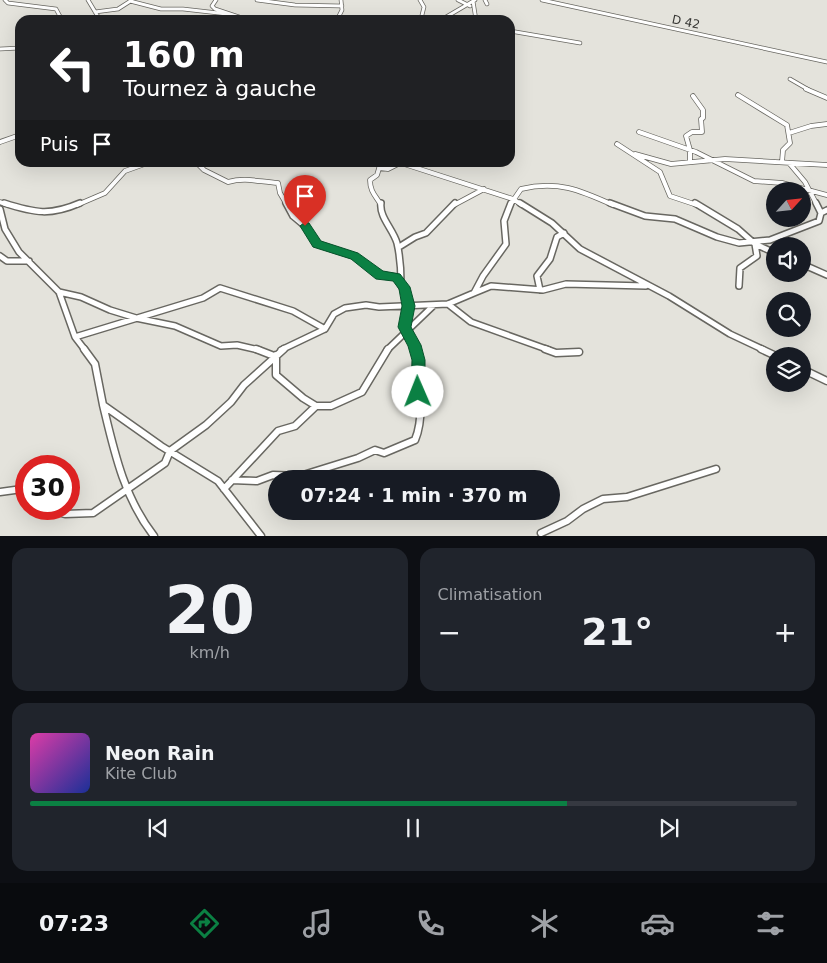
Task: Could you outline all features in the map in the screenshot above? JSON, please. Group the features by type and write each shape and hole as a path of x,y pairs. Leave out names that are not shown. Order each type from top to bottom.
{"street":[{"path":"5,0 8,3 56,9 59,15"},
{"path":"88,0 97,15"},
{"path":"216,0 212,6 230,15"},
{"path":"257,0 295,5 342,6"},
{"path":"340,15 342,10 341,0"},
{"path":"420,0 424,8 422,15"},
{"path":"458,0 473,7"},
{"name":"D 42","path":"542,0 827,62"},
{"path":"95,12 118,9 131,1 161,9 227,14"},
{"path":"450,15 473,1"},
{"path":"473,1 475,15"},
{"path":"515,32 580,43"},
{"path":"0,49 15,48"},
{"path":"790,79 813,93 827,98"},
{"path":"738,95 785,122 789,128 790,143 783,150 782,162"},
{"path":"690,161 690,150 686,136 692,132 702,132 701,119 704,118 703,110 693,96"},
{"path":"790,133 811,126 827,124"},
{"path":"639,132 690,150 754,181 768,182"},
{"path":"0,142 15,137"},
{"path":"617,144 660,172 670,196 693,202 738,229 754,244 766,249"},
{"path":"633,154 671,164 711,160 756,160 827,165"},
{"path":"790,163 805,182"},
{"path":"0,202 34,212 62,211 105,193 125,171 136,167"},
{"path":"201,167 228,182 243,178 257,182 278,183 280,192 293,216 305,226 317,244 354,256 380,276 396,277 404,287 408,306 404,327 408,331 414,345 418,360 419,432 415,440 384,453 375,450 300,476 273,476 257,480 232,480"},
{"path":"390,167 379,168 377,175 370,180 369,189 381,202 380,211 390,224 397,238 401,283"},
{"path":"412,167 513,199 564,233 580,249 706,318 730,334 766,351"},
{"path":"474,294 483,276 506,244 503,234 505,211 522,188 527,186 552,183 570,186 647,217 676,219 732,242 754,244 772,240 819,221 821,213 811,195"},
{"path":"399,248 415,237 426,233 454,203 484,189"},
{"path":"811,191 827,195"},
{"path":"0,209 5,229 19,252 59,292 75,337 94,364 103,405 127,490 148,529 154,536"},
{"path":"821,213 827,210"},
{"path":"540,290 537,276 550,259 557,238 564,233"},
{"path":"739,286 740,268 756,256 754,244"},
{"path":"0,256 7,261 29,261"},
{"path":"811,268 827,275"},
{"path":"80,513 93,513 165,463 170,451 206,425 231,402 244,385 275,355 325,328 334,314 345,308 448,304 491,286 540,290 566,284 649,286"},
{"path":"75,337 203,298 220,288 293,311 325,328"},
{"path":"59,292 81,297 110,310 136,318 174,326 220,346 238,345 251,347 275,355"},
{"path":"448,304 471,322 556,353 579,352"},
{"path":"275,355 276,375 303,398 316,406 331,406 362,392 378,363 389,348 434,305"},
{"path":"811,373 827,381"},
{"path":"103,405 218,481 261,536"},
{"path":"224,489 278,431 288,431 297,426 316,406"},
{"path":"541,533 567,521 583,509 603,499 627,497 716,469"},
{"path":"0,492 15,490"}],"route":[{"path":"305,226 317,244 354,256 367,264 380,276 396,277 404,287 408,306 404,327 408,331 414,345 418,360 418,392"}]}
